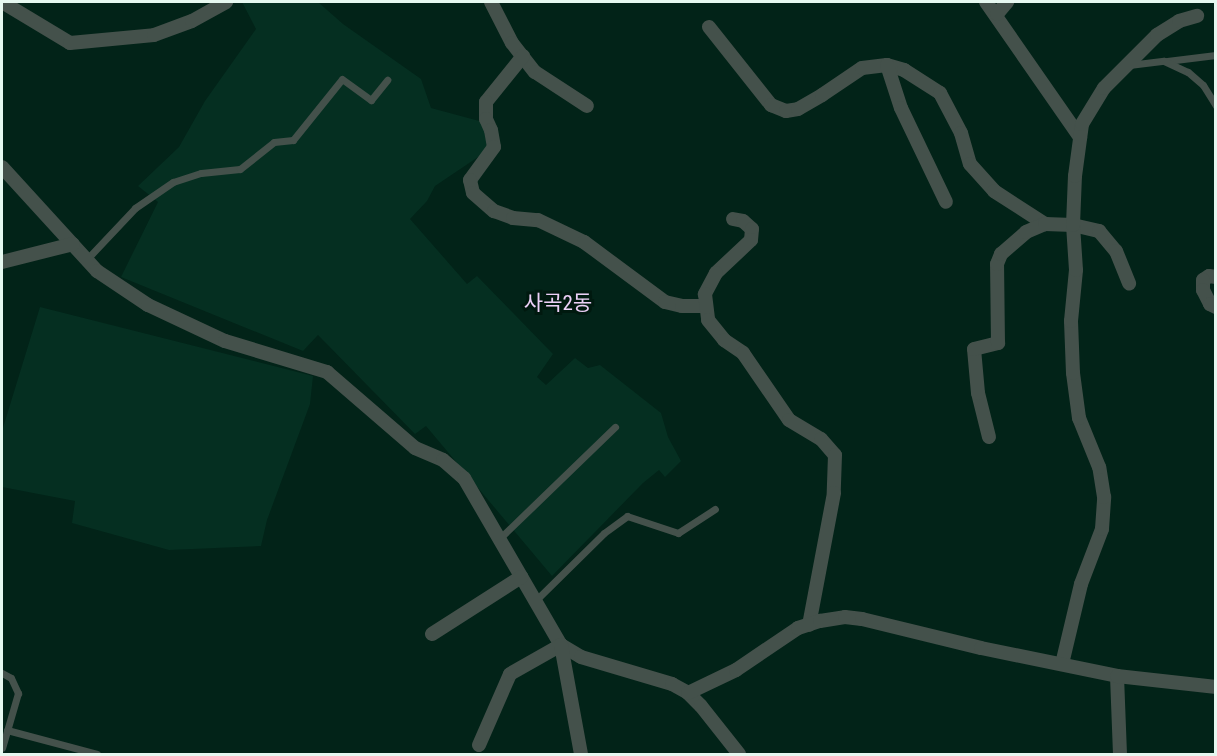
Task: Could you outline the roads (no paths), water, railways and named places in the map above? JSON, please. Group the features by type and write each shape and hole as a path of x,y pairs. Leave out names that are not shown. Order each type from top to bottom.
{"street":[{"path":"2,2 70,43 154,35 192,21 226,2"},
{"path":"490,2 512,43 535,72 586,106"},
{"path":"986,2 1080,137"},
{"path":"997,15 1007,2"},
{"path":"1062,664 1081,584 1102,529 1104,497 1099,467 1079,418 1073,373 1071,321 1076,270 1073,225 1075,176 1082,124 1104,88 1156,35 1179,21 1197,16"},
{"path":"709,27 771,105 786,111 798,109 862,68 886,65 904,70 940,93 961,133 970,164 994,191 1045,224"},
{"path":"523,56 486,102 486,120 491,130 494,147 470,180 473,193 494,212 513,218 538,220 584,242 665,302 682,306 706,306"},
{"path":"886,65 901,108 946,202"},
{"path":"2,167 74,243 97,271 148,305 225,341 327,372 415,448 443,460 464,478 500,538 534,603 561,645 581,754"},
{"path":"733,219 743,221 752,229 751,240 716,273 705,294 708,320 724,340 743,353 789,420 821,439 835,455 834,493 809,624"},
{"path":"989,437 978,393 974,350 998,343 997,264 1001,254 1026,232 1045,224 1073,225 1099,231 1116,251 1129,284"},
{"path":"2,262 74,243"},
{"path":"1215,277 1209,276 1203,280 1203,290 1210,304 1215,308"},
{"path":"432,634 521,577"},
{"path":"688,693 736,670 798,628 845,617 1117,676 1215,687"},
{"path":"561,645 581,657 672,684 688,693 739,754"},
{"path":"479,746 510,674 561,645"},
{"path":"1117,676 1120,754"}],"lane":[{"path":"1127,65 1215,55"},
{"path":"1164,61 1188,72 1203,86 1215,106"},
{"path":"87,259 135,207 173,182 201,173 240,169 274,142 293,140 342,79 371,100 387,80"},
{"path":"500,538 615,427"},
{"path":"534,603 604,532 627,516 678,533 715,509"},
{"path":"2,674 11,678 18,693 2,748"},
{"path":"7,730 97,754"}],"district":[{"name":"사곡2동","path":"558,303"}]}
